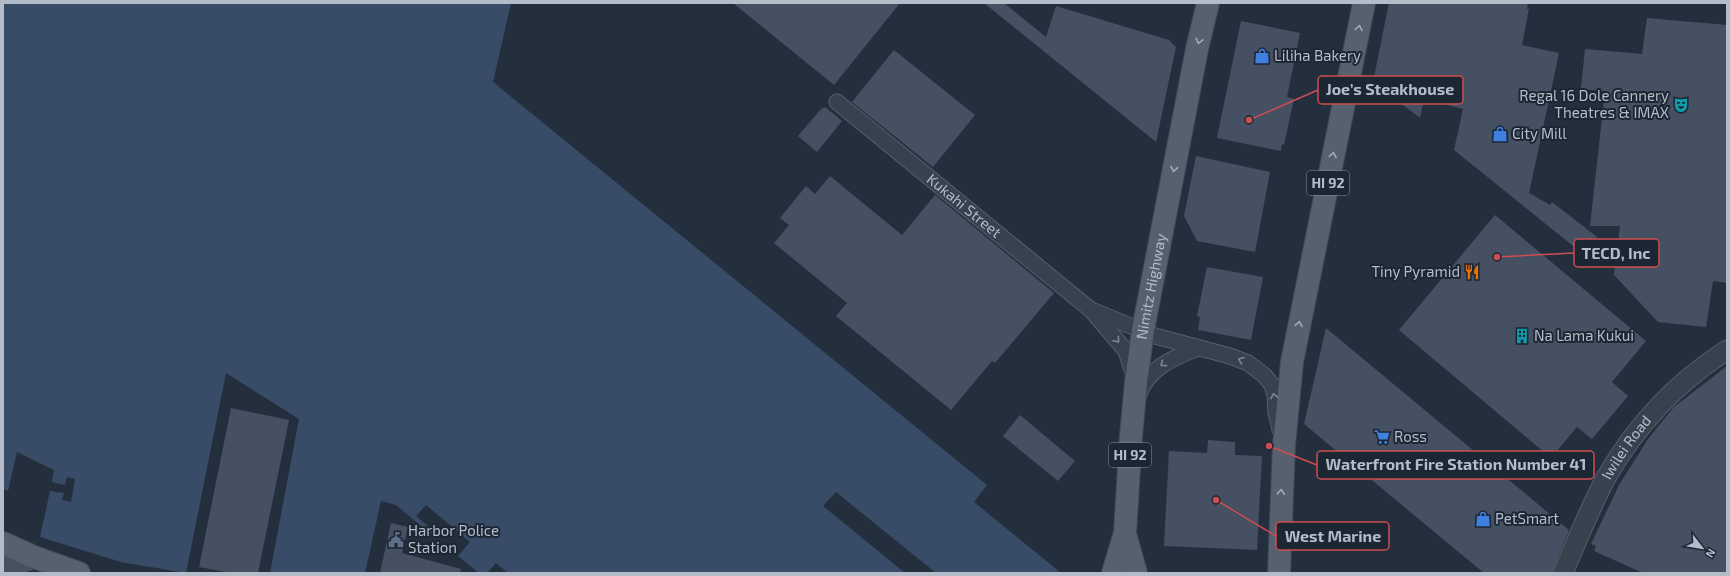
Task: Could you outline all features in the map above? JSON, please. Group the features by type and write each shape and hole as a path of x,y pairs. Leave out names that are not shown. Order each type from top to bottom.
{"main road":[{"name":"Nimitz Highway","path":"1113,573 1125,533 1136,382 1143,330 1195,57 1208,3"},
{"name":"HI 92","path":"1279,573 1284,445 1292,362 1302,306 1364,3"},
{"path":"1267,573 1280,531"},
{"path":"1125,533 1136,573"},
{"path":"3,543 34,557 75,572"},
{"path":"3,568 34,557"}],"street":[{"name":"Kukahi Street","path":"837,102 1091,310 1126,351 1136,382"},
{"name":"Kukahi Street","path":"1091,310 1155,336 1230,356 1248,363 1265,376 1272,385 1276,395 1276,412 1284,445"},
{"path":"1134,413 1141,388 1154,371 1168,360 1198,348"},
{"name":"Iwilei Road","path":"1563,573 1600,490 1632,438 1682,382 1702,366 1727,350"}],"water":[{"path":"3,3 511,3 493,82 987,485 974,502 1061,573 508,573 496,563 487,573 479,573 458,556 470,542 426,505 416,516 436,533 433,536 396,505 381,501 365,573 270,573 299,419 226,373 186,573 121,562 40,537 50,491 64,493 62,500 71,502 75,479 67,477 65,485 52,482 54,470 17,452 8,491 3,489"}],"pier":[{"path":"836,492 936,573 905,573 823,506"}],"building":[{"path":"733,3 900,3 834,85"},
{"path":"984,3 1004,3 1046,37 1056,6 1169,40 1176,47 1156,142"},
{"name":"City Mill","path":"1389,3 1528,3 1527,9 1529,9 1522,45 1559,53 1529,193 1550,205 1552,202 1597,237 1593,262 1454,150 1463,109 1424,99 1420,118 1373,82"},
{"name":"Regal 16 Dole Cannery Theatres & IMAX","path":"1647,18 1727,25 1727,283 1713,281 1706,327 1658,322 1614,275 1620,226 1590,226 1605,91 1581,89 1585,49 1642,54"},
{"path":"1241,21 1300,33 1287,97 1294,99 1284,145 1282,144 1281,151 1217,138"},
{"path":"894,50 975,115 933,167 852,102"},
{"path":"825,107 842,121 817,152 798,136 821,109"},
{"path":"1196,156 1270,172 1255,252 1197,241 1184,216"},
{"path":"830,176 902,235 935,195 1054,293 995,363 992,361 951,410 836,316 847,303 774,243 789,225 780,218 806,186 815,194"},
{"name":"Na Lama Kukui","path":"1495,215 1646,341 1612,382 1628,396 1592,439 1577,427 1551,458 1399,330"},
{"path":"1207,267 1263,277 1251,340 1198,330 1200,317 1197,316"},
{"path":"1326,328 1569,530 1552,573 1484,573 1304,424"},
{"path":"1727,366 1727,573 1643,573 1594,551 1596,546 1591,544 1619,485 1648,439 1674,407"},
{"path":"231,408 289,420 258,573 231,573 199,567"},
{"path":"1020,415 1075,461 1058,481 1003,436"},
{"path":"1208,440 1235,442 1235,455 1262,456 1257,550 1164,546 1169,451 1207,453"},
{"name":"Harbor Police Station","path":"391,523 408,527 402,553 461,569 460,573 380,573"}],"place":[{"name":"Liliha Bakery","path":"1262,56"},
{"name":"Regal 16 Dole Cannery Theatres & IMAX","path":"1681,105"},
{"name":"Joe’s Steakhouse","path":"1249,120"},
{"name":"City Mill","path":"1500,134"},
{"name":"TECD, Inc","path":"1497,257"},
{"name":"Tiny Pyramid","path":"1472,272"},
{"name":"Na Lama Kukui","path":"1522,336"},
{"name":"Ross","path":"1382,437"},
{"name":"Waterfront Fire Station Number 41","path":"1269,446"},
{"name":"West Marine","path":"1216,500"},
{"name":"PetSmart","path":"1483,519"},
{"name":"Harbor Police Station","path":"396,540"}]}
